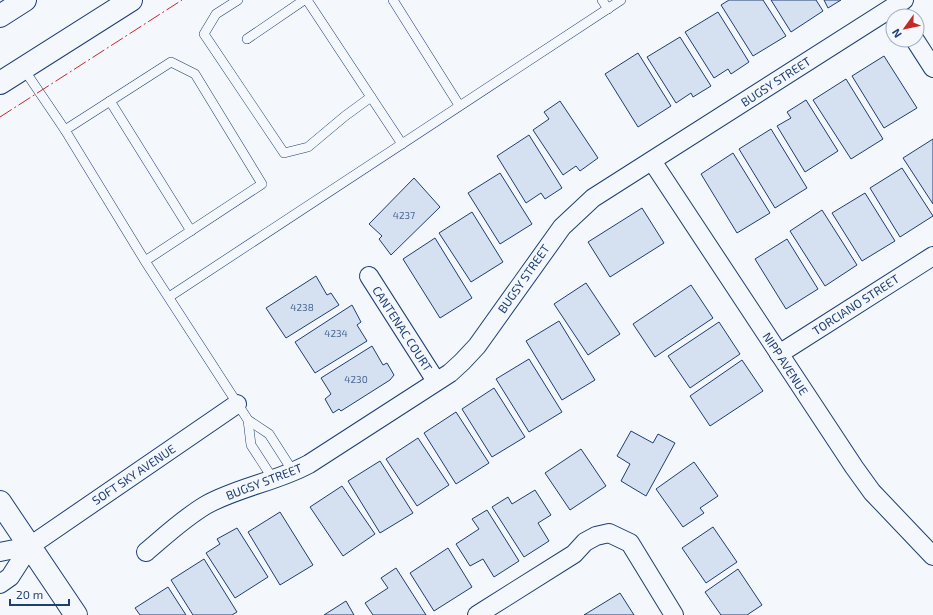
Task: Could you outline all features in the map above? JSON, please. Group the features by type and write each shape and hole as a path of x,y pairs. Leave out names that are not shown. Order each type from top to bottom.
{"main road":[{"path":"0,16 25,0"},
{"path":"0,83 131,0"},
{"path":"0,502 76,615"}],"street":[{"name":"BUGSY STREET","path":"146,552 183,520 207,505 273,479 294,473 458,366 476,346 546,248 574,214 593,198 885,17"},
{"path":"920,48 933,68"},
{"name":"NIPP AVENUE","path":"652,161 872,492 929,546"},
{"name":"TORCIANO STREET","path":"779,354 933,256"},
{"name":"CANTENAC COURT","path":"369,276 436,381"},
{"name":"SOFT SKY AVENUE","path":"30,546 237,404"},
{"path":"477,615 574,554 585,542 596,536 609,533 630,543 638,552 674,615"},
{"path":"0,552 30,546"},
{"path":"0,584 10,577 30,546"}],"lane":[{"path":"238,0 216,14 204,34 284,153 308,147 345,116 371,97"},
{"path":"247,39 304,0"},
{"path":"307,0 402,144"},
{"path":"393,0 459,105"},
{"path":"602,0 608,9"},
{"path":"168,297 621,0"},
{"path":"65,130 171,62 195,74 262,184 145,261"},
{"path":"24,68 65,130 145,261 237,404 248,420 269,434 294,473"},
{"path":"110,101 191,231"},
{"path":"248,420 251,445 273,479"}],"building":[{"path":"729,0 763,0 786,36 753,56 721,5"},
{"path":"771,0 816,0 823,11 791,32"},
{"path":"824,0 841,0 828,8"},
{"path":"718,12 749,62 731,74 728,69 714,78 685,32"},
{"path":"680,37 711,86 693,97 691,93 676,103 647,57"},
{"path":"638,53 671,106 638,127 605,74"},
{"path":"884,56 917,108 884,128 852,76"},
{"path":"846,79 883,139 851,159 813,100"},
{"path":"806,100 838,151 805,172 777,126 791,118 787,112"},
{"path":"560,101 598,158 580,171 576,166 563,175 533,130 549,119 544,112"},
{"path":"771,129 807,188 775,208 739,149"},
{"path":"529,135 562,188 545,199 541,193 526,203 497,156"},
{"path":"933,139 933,204 903,158"},
{"path":"733,153 770,213 737,233 701,174"},
{"path":"902,168 933,216 900,237 870,188"},
{"path":"500,173 532,224 500,244 468,193"},
{"path":"414,178 440,207 391,255 379,239 382,236 369,224"},
{"path":"865,193 895,241 862,261 832,213"},
{"path":"642,208 664,243 610,277 588,242"},
{"path":"822,210 857,265 825,286 790,231"},
{"path":"472,212 503,262 471,282 439,233"},
{"path":"435,238 472,298 440,318 403,259"},
{"path":"787,239 818,289 786,309 755,259"},
{"path":"316,276 327,295 331,293 339,305 286,338 266,308"},
{"path":"586,283 620,334 588,355 554,304"},
{"path":"691,285 713,318 655,357 633,324"},
{"path":"352,305 361,322 357,325 367,341 315,373 295,342"},
{"path":"559,321 595,380 562,400 526,341"},
{"path":"719,322 740,354 690,388 668,356"},
{"path":"372,346 383,365 387,363 394,375 390,380 341,411 339,409 333,413 325,399 331,394 321,378"},
{"path":"529,359 562,412 529,432 496,379"},
{"path":"742,360 763,391 710,426 690,396"},
{"path":"494,388 525,437 492,457 462,409"},
{"path":"456,412 489,463 456,484 424,433"},
{"path":"631,431 653,443 658,434 675,443 646,496 621,481 630,464 617,456"},
{"path":"418,438 449,485 417,506 386,459"},
{"path":"581,449 606,486 570,510 545,473"},
{"path":"380,461 413,513 380,533 348,481"},
{"path":"694,462 718,496 700,508 704,513 683,527 656,489"},
{"path":"342,486 375,534 343,556 310,507"},
{"path":"535,490 551,515 538,523 549,541 524,557 492,507 508,497 512,504"},
{"path":"487,510 519,561 494,577 483,559 470,566 456,544 479,529 472,519"},
{"path":"280,512 313,565 280,585 248,532"},
{"path":"713,527 737,562 706,583 682,548"},
{"path":"237,528 268,577 235,598 206,553 220,544 217,539"},
{"path":"448,548 472,587 434,611 410,573"},
{"path":"204,559 237,612 232,615 193,615 171,580"},
{"path":"396,568 426,615 373,615 365,603 388,588 381,578"},
{"path":"738,569 762,605 747,615 721,615 705,592"},
{"path":"168,587 186,615 140,615 135,608"},
{"path":"620,593 634,615 584,615"},
{"path":"346,601 354,615 324,615"}],"power":[{"path":"0,117 182,0"}]}
